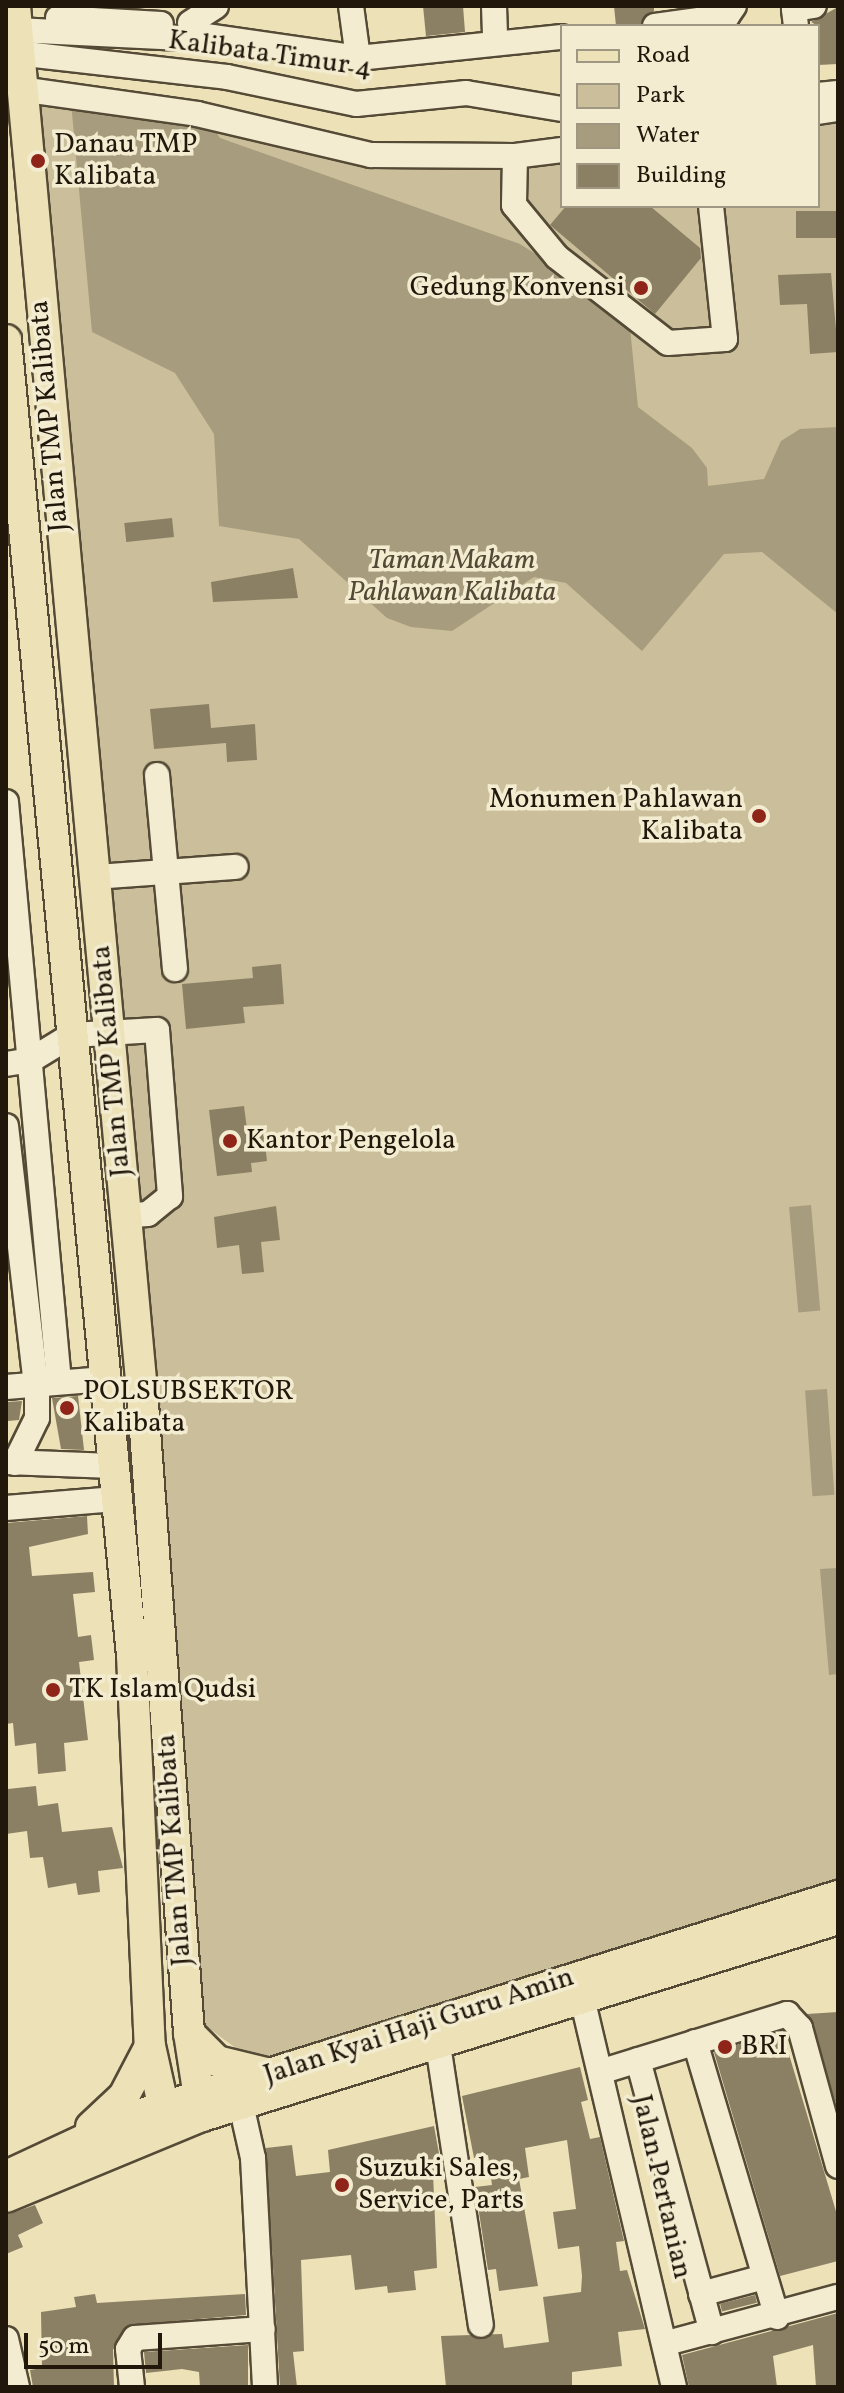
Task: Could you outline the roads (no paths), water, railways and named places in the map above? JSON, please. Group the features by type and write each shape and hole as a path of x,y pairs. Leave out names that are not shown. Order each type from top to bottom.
{"main road":[{"name":"Jalan TMP Kalibata","path":"16,26 143,1403 189,2033 199,2106"},
{"name":"Jalan TMP Kalibata","path":"6,340 140,1767 150,2046 164,2118"},
{"path":"51,835 75,843 90,825"},
{"path":"106,1390 122,1393 143,1403"},
{"name":"Jalan Kyai Haji Guru Amin","path":"6,2176 72,2145 199,2106 273,2075 838,1896"},
{"name":"Jalan Kyai Haji Guru Amin","path":"199,2106 242,2112 587,2019 838,1919"},
{"path":"189,2033 217,2061 273,2075"},
{"path":"72,2145 124,2096 150,2046"},
{"name":"Jalan Kyai Haji Guru Amin","path":"6,2197 164,2118"}],"street":[{"path":"182,25 216,6"},
{"path":"351,6 358,58"},
{"path":"494,6 495,43"},
{"path":"662,24 701,13 727,16 734,6"},
{"path":"796,24 794,9 814,6"},
{"path":"16,26 182,25 358,58 560,37"},
{"name":"Kalibata Timur 4","path":"16,26 227,77 356,104 466,93 560,109"},
{"path":"20,89 197,114 371,155 515,156 560,150"},
{"path":"515,156 514,205 524,223 668,343 725,339 711,208"},
{"path":"157,775 161,872 175,969"},
{"path":"6,802 31,1060 48,1382 37,1418 11,1462 113,1466"},
{"path":"95,877 236,867"},
{"path":"6,1064 31,1060 72,1035 150,1026 160,1037 170,1196 148,1214 132,1215"},
{"path":"6,1126 48,1382"},
{"path":"6,1387 48,1382 106,1390"},
{"path":"6,1508 116,1499"},
{"path":"603,2071 695,2042 795,2018 838,2166"},
{"name":"Jalan Pertanian","path":"587,2019 603,2071 667,2343 674,2387"},
{"path":"695,2042 777,2317"},
{"path":"638,2060 712,2332"},
{"path":"440,2061 481,2325"},
{"path":"242,2112 249,2145 265,2387"},
{"path":"701,2294 764,2277"},
{"path":"667,2343 777,2317 838,2297"},
{"path":"132,2387 128,2349 135,2338 263,2329"},
{"path":"6,2339 17,2387"}],"water":[{"path":"71,102 209,122 220,138 520,244 604,298 630,328 638,407 692,448 707,468 708,486 764,479 781,441 800,429 838,427 838,614 762,552 724,554 642,651 566,583 534,577 452,631 411,627 387,618 299,539 219,526 214,434 175,373 92,332"},
{"path":"811,1205 820,1311 798,1313 789,1207"},
{"path":"827,1389 834,1495 812,1496 805,1391"},
{"path":"838,1568 838,1674 829,1675 820,1569"}],"place":[{"name":"Danau TMP Kalibata","path":"38,161"},
{"name":"Gedung Konvensi","path":"641,288"},
{"name":"Monumen Pahlawan Kalibata","path":"759,816"},
{"name":"Kantor Pengelola","path":"230,1141"},
{"name":"POLSUBSEKTOR Kalibata","path":"67,1408"},
{"name":"TK Islam Qudsi","path":"53,1690"},
{"name":"BRI","path":"725,2047"},
{"name":"Suzuki Sales, Service, Parts","path":"342,2185"}],"park label":[{"name":"Taman Makam Pahlawan Kalibata","path":"452,577"}]}
